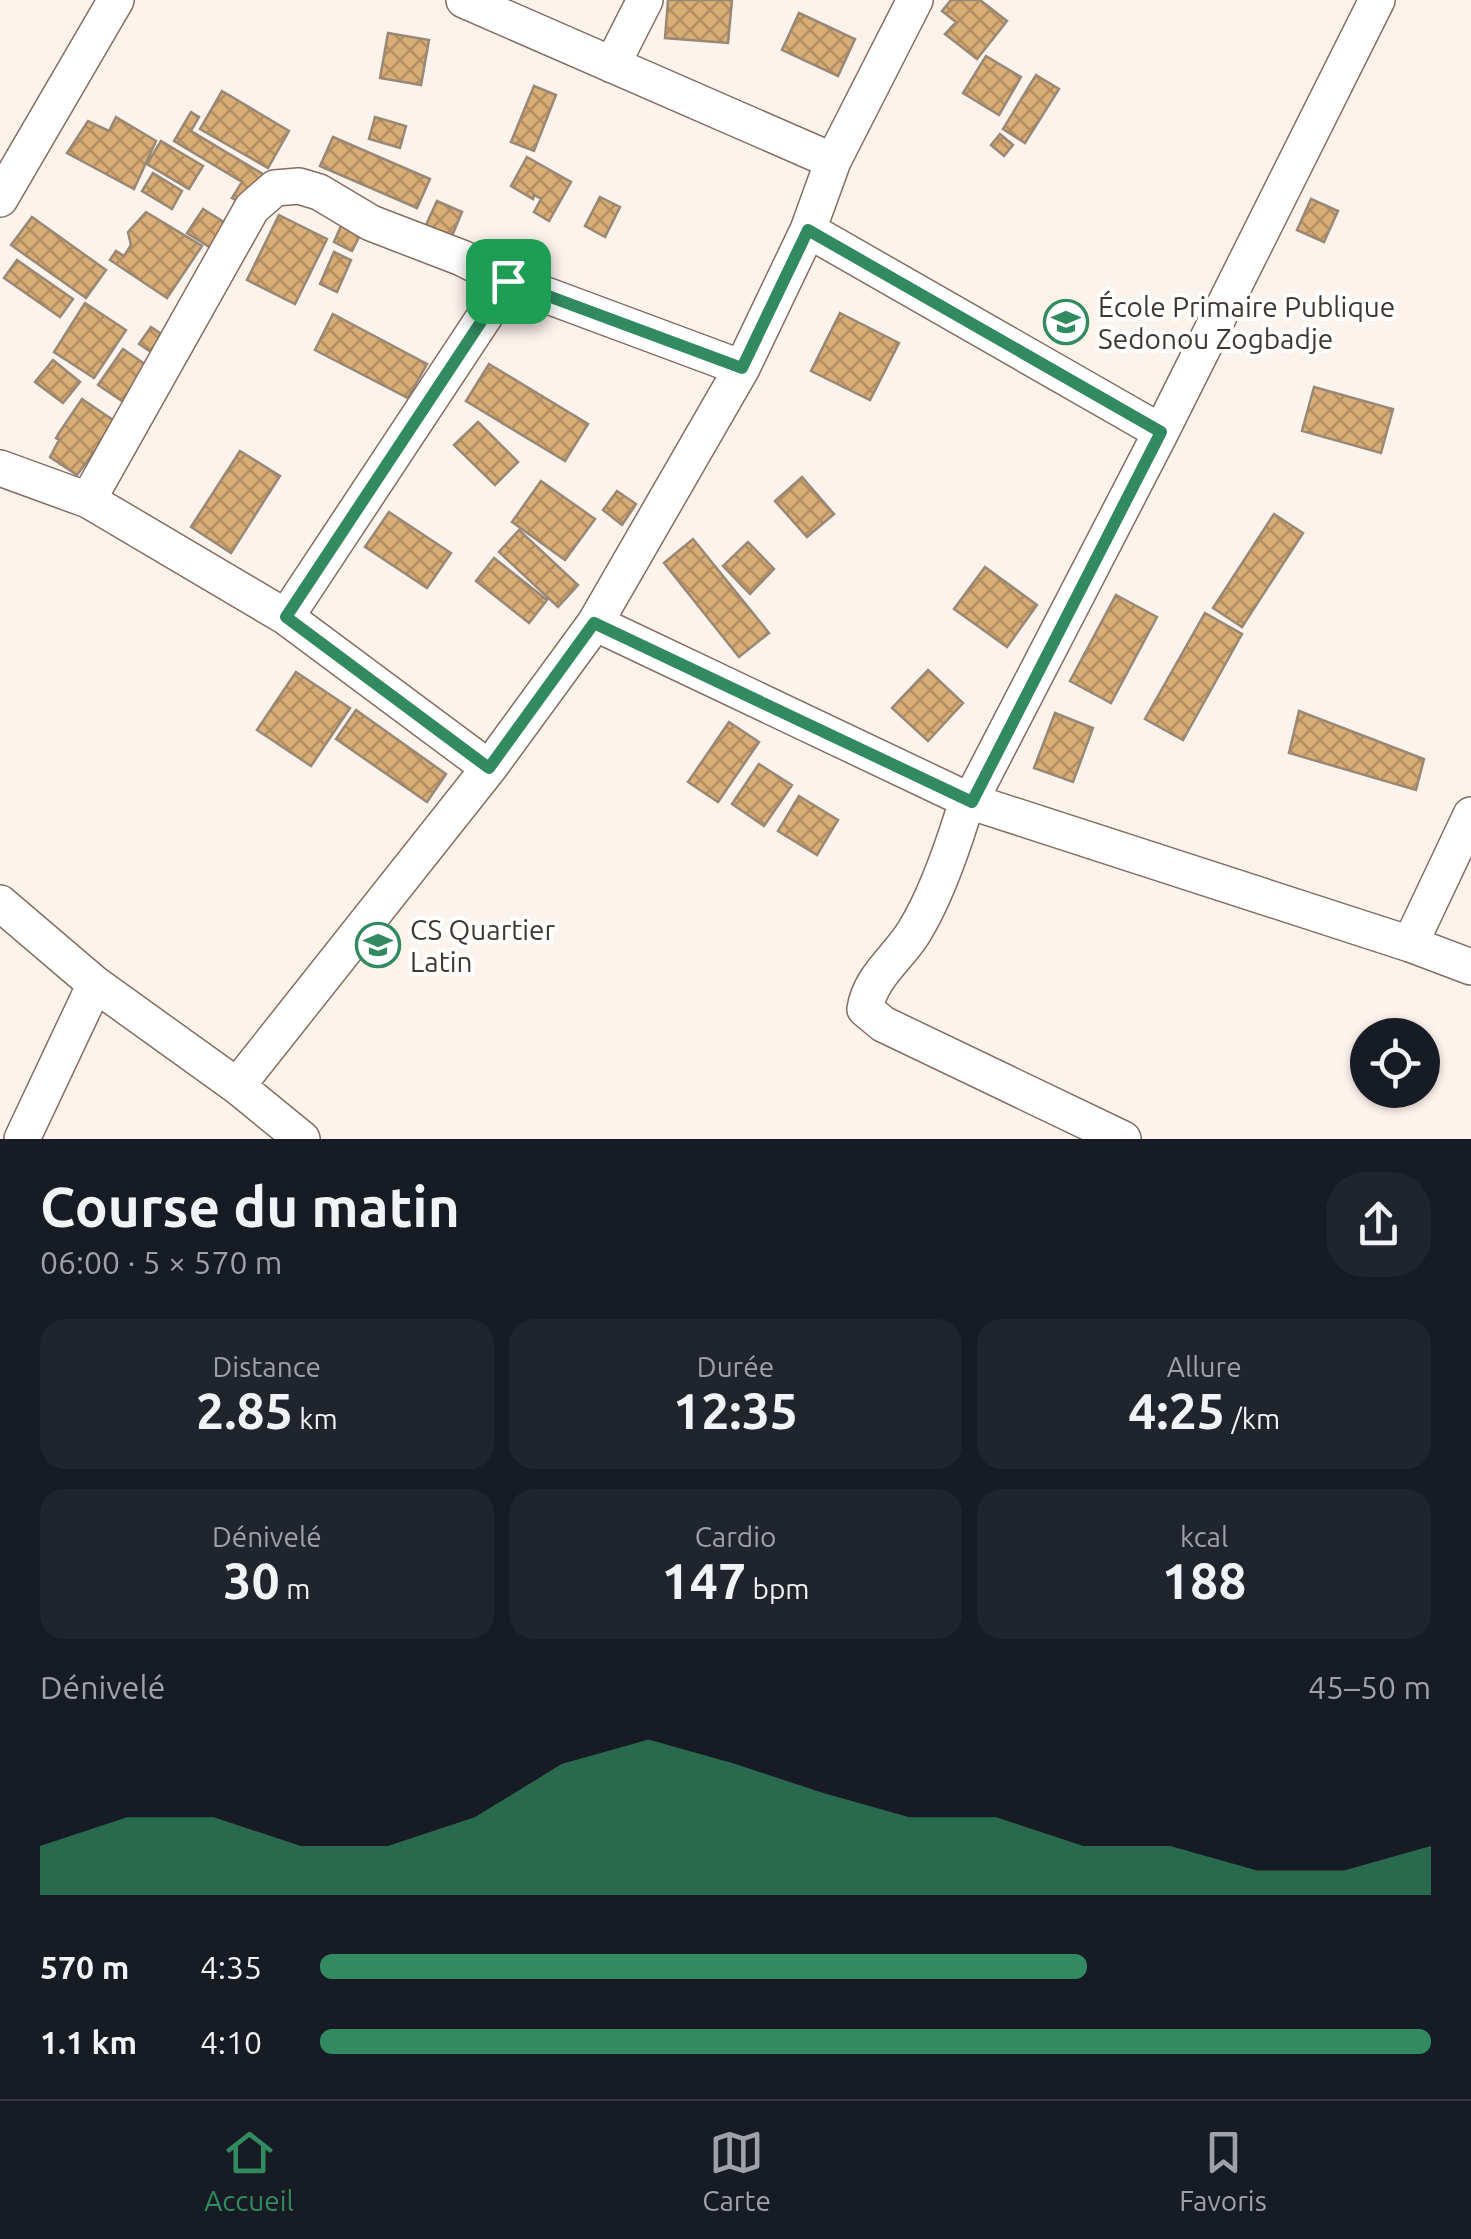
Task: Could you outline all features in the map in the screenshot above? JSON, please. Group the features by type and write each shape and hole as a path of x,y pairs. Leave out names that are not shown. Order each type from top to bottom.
{"street":[{"path":"0,199 116,0"},
{"path":"464,0 833,162"},
{"path":"612,65 646,0"},
{"path":"237,1086 489,768 594,623 742,368 808,230 833,162 915,0"},
{"path":"1122,1139 883,1024 865,1009 867,993 914,932 972,802 1377,0"},
{"path":"88,500 252,208 275,188 298,186 319,192 372,223 462,258 508,281 742,368"},
{"path":"808,230 1161,432"},
{"path":"286,617 508,281"},
{"path":"0,468 88,500 286,617 489,768"},
{"path":"594,623 972,802 1410,944 1471,968"},
{"path":"1410,944 1471,814"},
{"path":"0,903 96,984 237,1086 302,1139"},
{"path":"22,1139 96,984"}],"building":[{"path":"668,0 732,0 728,43 665,38"},
{"path":"951,0 980,0 1007,21 977,59 945,34 956,22 942,11"},
{"path":"799,13 855,39 838,76 782,50"},
{"path":"388,33 429,40 421,85 380,78"},
{"path":"986,56 1021,77 999,115 963,93"},
{"path":"1036,75 1059,89 1025,143 1003,129"},
{"path":"534,86 556,95 534,151 511,142"},
{"path":"222,91 289,131 268,168 200,129"},
{"path":"191,112 199,117 191,131 266,176 248,207 232,198 242,182 174,141"},
{"path":"116,117 156,141 134,189 67,153 88,121 109,131"},
{"path":"375,117 406,126 400,148 369,139"},
{"path":"1000,134 1013,145 1004,156 991,145"},
{"path":"333,137 430,179 417,208 320,166"},
{"path":"161,141 203,166 189,189 147,164"},
{"path":"527,157 571,182 549,221 534,212 541,199 534,195 533,199 511,186"},
{"path":"153,173 182,191 172,209 142,191"},
{"path":"600,197 620,207 605,237 585,226"},
{"path":"1311,199 1338,211 1324,242 1297,230"},
{"path":"437,201 462,212 452,236 426,225"},
{"path":"203,209 227,224 211,248 187,233"},
{"path":"146,212 202,246 167,298 110,260 116,251 124,256 131,245 128,232"},
{"path":"279,215 327,239 295,304 247,280"},
{"path":"32,217 106,270 86,298 11,245"},
{"path":"341,226 360,235 352,251 334,242"},
{"path":"334,252 351,260 337,292 320,284"},
{"path":"17,260 73,299 60,317 4,278"},
{"path":"85,303 126,330 94,378 54,352"},
{"path":"840,313 899,343 870,400 811,371"},
{"path":"333,314 427,364 408,398 315,350"},
{"path":"151,327 166,337 154,354 139,344"},
{"path":"123,349 155,371 131,407 98,385"},
{"path":"53,360 80,382 63,403 35,382"},
{"path":"489,364 588,424 565,461 466,401"},
{"path":"1314,387 1393,409 1381,453 1302,431"},
{"path":"82,399 116,422 77,475 50,457 59,440 56,438"},
{"path":"478,422 518,462 495,485 454,445"},
{"path":"240,451 280,476 231,553 191,527"},
{"path":"802,477 834,514 807,537 775,501"},
{"path":"541,481 595,519 565,560 512,522"},
{"path":"617,491 636,504 622,525 603,510"},
{"path":"389,512 451,553 427,588 365,547"},
{"path":"1274,514 1303,533 1242,627 1213,608"},
{"path":"519,530 578,585 558,607 499,552"},
{"path":"693,539 769,633 739,657 664,563"},
{"path":"748,542 774,569 750,594 723,566"},
{"path":"494,558 547,600 529,623 476,581"},
{"path":"985,567 1037,605 1007,647 954,609"},
{"path":"1116,595 1157,617 1111,703 1070,681"},
{"path":"1205,613 1242,634 1183,740 1145,719"},
{"path":"928,670 963,703 928,741 892,708"},
{"path":"296,672 350,708 311,766 257,730"},
{"path":"356,710 446,774 427,802 336,739"},
{"path":"1299,711 1424,759 1416,790 1289,753"},
{"path":"1055,713 1093,728 1073,782 1034,768"},
{"path":"729,722 759,742 718,802 688,782"},
{"path":"759,764 792,785 764,826 732,804"},
{"path":"799,796 838,820 817,855 778,831"}],"place":[{"name":"École Primaire Publique Sedonou Zogbadje","path":"1066,322"},
{"name":"CS Quartier Latin","path":"378,945"}],"route":[{"path":"808,230 1161,432 972,802 594,623 489,768 286,617 508,281 742,368 808,230"}]}
